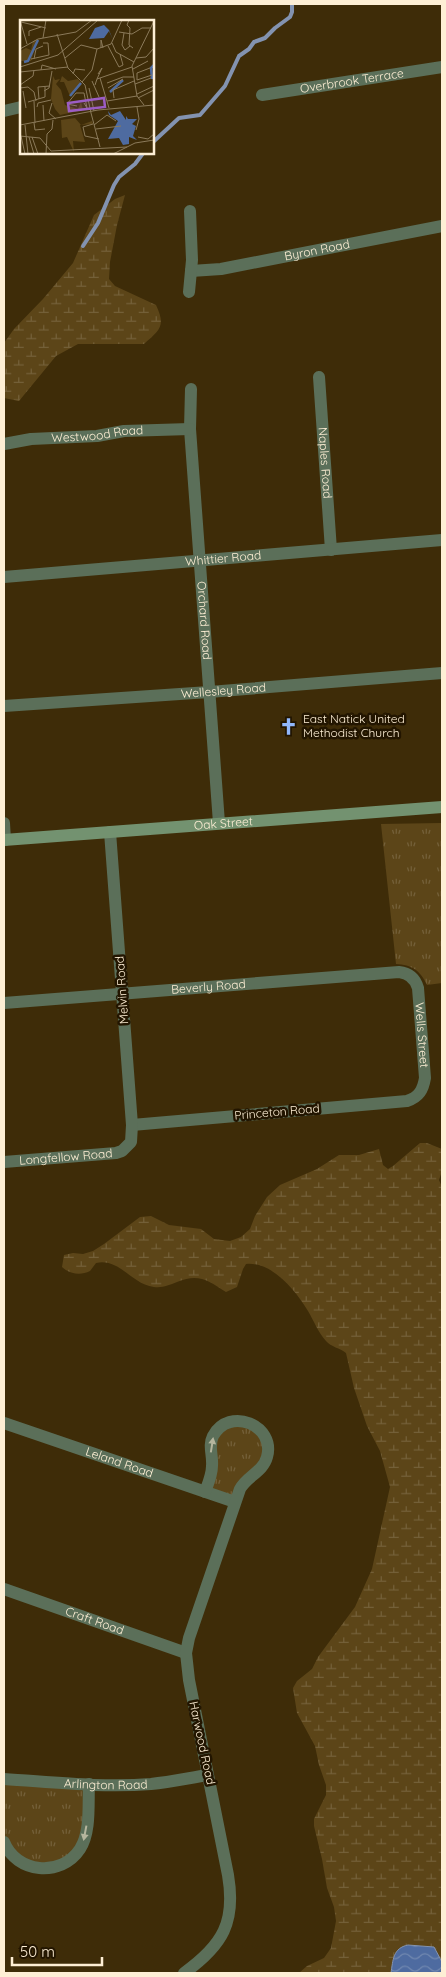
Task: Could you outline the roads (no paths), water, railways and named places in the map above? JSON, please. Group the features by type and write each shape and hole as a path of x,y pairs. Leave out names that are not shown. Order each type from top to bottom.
{"main road":[{"name":"Oak Street","path":"5,840 442,807"}],"street":[{"name":"Overbrook Terrace","path":"262,95 442,67"},
{"path":"4,111 20,107"},
{"path":"189,292 191,271 190,211"},
{"name":"Byron Road","path":"191,271 221,269 442,226"},
{"name":"Naples Road","path":"319,377 331,550"},
{"name":"Orchard Road","path":"190,389 190,429 218,823"},
{"name":"Westwood Road","path":"4,444 124,432 190,429"},
{"name":"Whittier Road","path":"4,576 442,540"},
{"name":"Wellesley Road","path":"4,706 209,692 442,672"},
{"path":"4,823 5,840"},
{"name":"Melvin Road","path":"110,832 132,1125 132,1136 128,1148"},
{"name":"Beverly Road","path":"4,1003 399,972 412,977"},
{"name":"Wells Street","path":"412,977 418,988 424,1052 425,1078 420,1094"},
{"name":"Princeton Road","path":"132,1125 407,1101 420,1094"},
{"name":"Longfellow Road","path":"4,1162 116,1153 128,1148"},
{"name":"Harwood Road","path":"184,1973 217,1945 229,1919 231,1905 228,1874 189,1680 186,1653 193,1625 235,1502 244,1482 260,1469 268,1453 266,1440 261,1430 246,1421 238,1420 224,1424 214,1435 210,1450 212,1466 205,1492"},
{"name":"Leland Road","path":"4,1423 235,1502"},
{"name":"Craft Road","path":"4,1590 186,1653"},
{"name":"Arlington Road","path":"4,1779 90,1784 151,1784 208,1775"},
{"path":"4,1842 12,1855 26,1866 46,1868 66,1862 74,1856 83,1842 87,1822 90,1784"}],"water":[{"path":"408,1945 434,1947 442,1962 442,1973 391,1973 393,1959 397,1952"}],"waterway":[{"path":"154,141 179,118 200,115 225,86 239,56 249,49 254,42 265,38 290,17 292,4"},
{"path":"83,246 98,223 119,177 135,164 142,154"}],"place":[{"name":"East Natick United Methodist Church","path":"289,726"}]}
